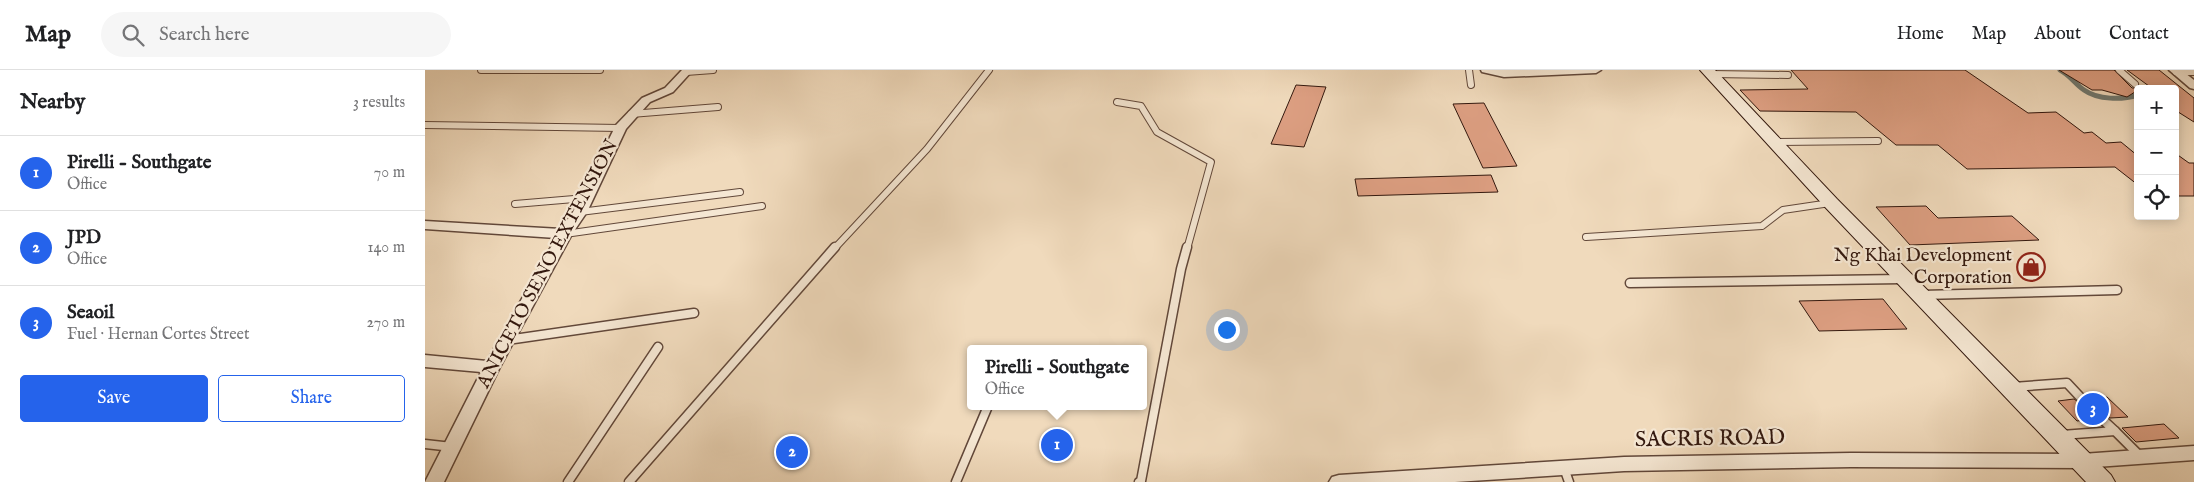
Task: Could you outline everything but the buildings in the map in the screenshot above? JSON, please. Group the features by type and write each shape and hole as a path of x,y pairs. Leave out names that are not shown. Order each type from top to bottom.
{"main road":[{"path":"1709,72 1772,142 2102,482"}],"street":[{"path":"1486,70 1504,74 1596,70"},
{"name":"ANICETO SENO EXTENSION","path":"434,482 491,367 583,205 620,128 646,100 669,90 687,71"},
{"path":"2175,71 2194,86"},
{"path":"425,225 565,234"},
{"path":"425,361 491,367"},
{"name":"SACRIS ROAD","path":"1339,482 1567,475 1624,464 1851,460 2081,461 2194,453"}],"lane":[{"path":"481,70 600,70"},
{"path":"687,71 713,70"},
{"path":"629,482 843,239 927,149 989,70"},
{"path":"1469,70 1471,85"},
{"path":"2119,70 2135,84"},
{"path":"2175,71 2194,72"},
{"path":"1709,72 1788,75"},
{"path":"1117,102 1141,106 1157,132 1211,162 1181,269 1141,480 1139,482"},
{"path":"631,114 718,108"},
{"path":"425,125 620,128"},
{"path":"1772,142 1878,141"},
{"path":"515,204 583,205 740,192"},
{"path":"1586,237 1762,226 1783,210 1831,203"},
{"path":"565,234 762,206"},
{"path":"1629,284 1904,279"},
{"path":"1920,295 2117,290"},
{"path":"507,340 694,313"},
{"path":"568,482 658,347"},
{"path":"2009,387 2067,383 2082,398"},
{"path":"956,482 986,410"},
{"path":"2102,419 2141,457"},
{"path":"2057,436 2115,431"},
{"path":"425,444 452,447"}],"waterway":[{"path":"2060,70 2084,90 2096,96 2125,98 2134,96"}],"place":[{"name":"Ng Khai Development Corporation","path":"2031,267"},
{"name":"Seaoil","path":"2093,409"},
{"name":"Pirelli - Southgate","path":"1057,445"},
{"name":"JPD","path":"792,452"}]}
